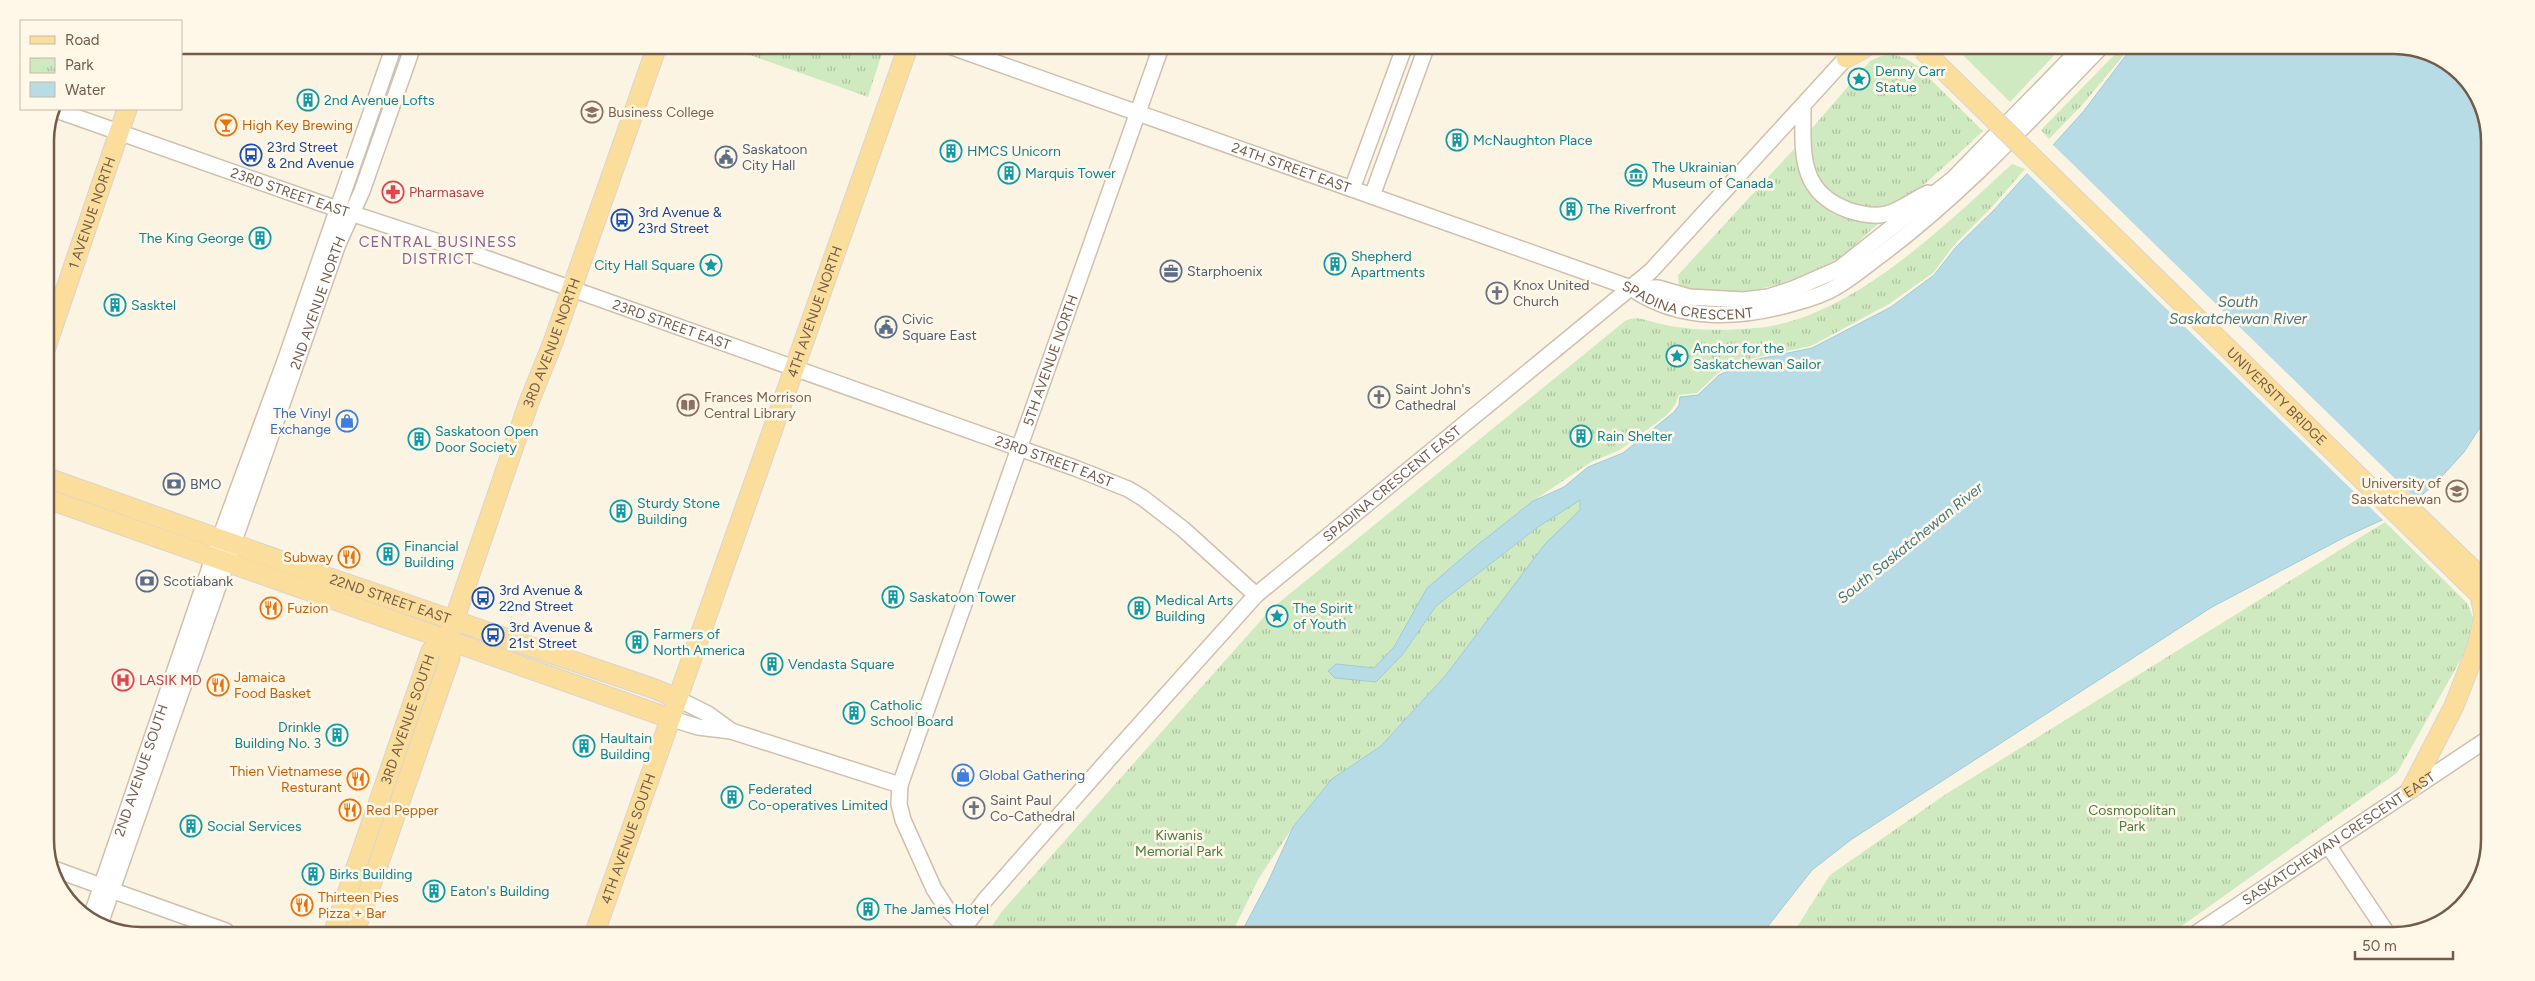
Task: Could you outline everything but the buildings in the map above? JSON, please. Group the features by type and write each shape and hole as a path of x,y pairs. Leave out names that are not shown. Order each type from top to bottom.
{"main road":[{"name":"3RD AVENUE NORTH","path":"448,638 526,410 654,54"},
{"name":"4TH AVENUE NORTH","path":"669,718 906,54"},
{"name":"UNIVERSITY BRIDGE","path":"1931,54 2481,590"},
{"name":"1 AVENUE NORTH","path":"54,324 127,110"},
{"name":"22ND STREET EAST","path":"54,480 655,689 676,698"},
{"name":"22ND STREET EAST","path":"54,501 448,638 669,718"},
{"path":"2411,789 2454,706 2479,642 2481,632"},
{"name":"3RD AVENUE SOUTH","path":"335,927 432,651 448,638"},
{"name":"3RD AVENUE SOUTH","path":"355,927 450,658 448,638"},
{"name":"4TH AVENUE SOUTH","path":"597,927 669,718"}],"street":[{"name":"2ND AVENUE NORTH","path":"220,560 338,244 345,210 392,54"},
{"name":"2ND AVENUE NORTH","path":"345,210 362,191 410,54"},
{"name":"24TH STREET EAST","path":"972,54 1631,288"},
{"name":"5TH AVENUE NORTH","path":"900,785 1160,54"},
{"path":"1352,189 1402,54"},
{"path":"1372,196 1424,54"},
{"name":"SPADINA CRESCENT EAST","path":"965,927 985,900 1256,595 1651,271 1765,145 1803,107 1848,54"},
{"name":"SPADINA CRESCENT","path":"1631,288 1658,288 1689,297 1743,300 1768,297 1839,270 1953,179 2075,54"},
{"name":"SPADINA CRESCENT","path":"1631,288 1648,300 1664,305 1688,312 1720,315 1752,314 1819,296 1837,287 1908,234 1955,194 2095,54"},
{"path":"1803,107 1802,152 1814,186 1831,204 1861,215 1887,214 1953,179"},
{"name":"23RD STREET EAST","path":"59,111 345,210 1019,450 1075,468 1128,489 1143,498 1190,535 1256,595"},
{"name":"2ND AVENUE SOUTH","path":"101,918 106,888 220,560"},
{"name":"22ND STREET EAST","path":"676,698 708,714 731,731"},
{"name":"22ND STREET EAST","path":"669,718 698,727 731,731 900,785"},
{"name":"SASKATCHEWAN CRESCENT EAST","path":"2205,927 2481,743"},
{"path":"900,785 899,804 903,820 934,889 961,927"},
{"path":"2328,845 2383,927"},
{"path":"59,871 215,927"},
{"name":"2ND AVENUE SOUTH","path":"92,912 106,888"}],"green space":[{"path":"747,54 882,54 868,97"},
{"path":"1962,54 2055,54 2010,102"},
{"path":"2115,54 2125,54 2083,104 2049,139 2041,130"},
{"path":"1894,55 1905,58 1916,65 1983,131 1852,248 1830,264 1794,280 1737,292 1698,291 1679,287 1678,275 1794,149 1870,61 1881,56"},
{"name":"Kiwanis Memorial Park","path":"2012,164 2025,169 1991,208 1955,244 1933,273 1889,304 1811,346 1754,358 1718,373 1697,393 1679,395 1675,405 1667,415 1620,450 1591,462 1533,501 1427,588 1394,647 1374,668 1336,664 1376,682 1403,654 1436,606 1538,527 1580,499 1580,510 1446,675 1381,746 1332,779 1293,827 1259,878 1235,927 991,927 1003,910 1271,609 1625,321 1637,318 1669,326 1718,330 1755,328 1790,321 1825,308 1860,289 1894,266 1957,214"},
{"name":"Cosmopolitan Park","path":"2385,522 2467,603 2476,624 2470,643 2397,773 2180,927 1797,927 1830,875 1946,794"}],"water":[{"name":"South Saskatchewan River","path":"2127,54 2405,54 2422,58 2438,65 2456,79 2470,97 2475,108 2481,135 2481,426 2464,452 2435,484 2404,510 2347,536 2212,607 1852,839 1812,870 1767,927 1244,927 1267,884 1293,827 1332,779 1381,746 1446,675 1545,544 1580,510 1580,500 1538,527 1436,606 1403,654 1376,682 1335,678 1328,671 1336,664 1374,668 1394,647 1427,588 1533,501 1564,487 1588,467 1623,453 1674,412 1679,405 1680,397 1698,395 1719,375 1754,360 1812,348 1891,307 1934,275 1956,247 1994,210 2083,112"}],"pier":[{"path":"2050,142 2419,502 2405,513 2385,522 2025,171"}],"place":[{"name":"Denny Carr Statue","path":"1859,79"},
{"name":"2nd Avenue Lofts","path":"308,100"},
{"name":"Business College","path":"592,112"},
{"name":"High Key Brewing","path":"226,125"},
{"name":"McNaughton Place","path":"1457,140"},
{"name":"HMCS Unicorn","path":"951,151"},
{"name":"23rd Street & 2nd Avenue","path":"251,155"},
{"name":"Saskatoon City Hall","path":"726,157"},
{"name":"Marquis Tower","path":"1009,173"},
{"name":"The Ukrainian Museum of Canada","path":"1636,175"},
{"name":"Pharmasave","path":"393,192"},
{"name":"The Riverfront","path":"1571,209"},
{"name":"3rd Avenue & 23rd Street","path":"622,220"},
{"name":"The King George","path":"260,238"},
{"name":"Shepherd Apartments","path":"1335,264"},
{"name":"City Hall Square","path":"711,265"},
{"name":"Starphoenix","path":"1171,271"},
{"name":"Knox United Church","path":"1497,293"},
{"name":"Sasktel","path":"115,305"},
{"name":"Civic Square East","path":"886,327"},
{"name":"Anchor for the Saskatchewan Sailor","path":"1677,356"},
{"name":"Saint John's Cathedral","path":"1379,397"},
{"name":"Frances Morrison Central Library","path":"688,405"},
{"name":"The Vinyl Exchange","path":"347,421"},
{"name":"Rain Shelter","path":"1581,436"},
{"name":"Saskatoon Open Door Society","path":"419,439"},
{"name":"BMO","path":"174,484"},
{"name":"University of Saskatchewan","path":"2457,491"},
{"name":"Sturdy Stone Building","path":"621,511"},
{"name":"Financial Building","path":"388,554"},
{"name":"Subway","path":"349,557"},
{"name":"Scotiabank","path":"147,581"},
{"name":"Saskatoon Tower","path":"893,597"},
{"name":"3rd Avenue & 22nd Street","path":"483,598"},
{"name":"Fuzion","path":"271,608"},
{"name":"Medical Arts Building","path":"1139,608"},
{"name":"The Spirit of Youth","path":"1277,616"},
{"name":"3rd Avenue & 21st Street","path":"493,635"},
{"name":"Farmers of North America","path":"637,642"},
{"name":"Vendasta Square","path":"772,664"},
{"name":"LASIK MD","path":"123,680"},
{"name":"Jamaica Food Basket","path":"218,685"},
{"name":"Catholic School Board","path":"854,713"},
{"name":"Drinkle Building No. 3","path":"337,735"},
{"name":"Haultain Building","path":"584,746"},
{"name":"Global Gathering","path":"963,775"},
{"name":"Thien Vietnamese Resturant","path":"358,779"},
{"name":"Federated Co-operatives Limited","path":"732,797"},
{"name":"Saint Paul Co-Cathedral","path":"974,808"},
{"name":"Red Pepper","path":"350,810"},
{"name":"Social Services","path":"191,826"},
{"name":"Birks Building","path":"313,874"},
{"name":"Eaton's Building","path":"434,891"},
{"name":"Thirteen Pies Pizza + Bar","path":"302,905"},
{"name":"The James Hotel","path":"868,909"}],"district":[{"name":"CENTRAL BUSINESS DISTRICT","path":"438,250"}]}
